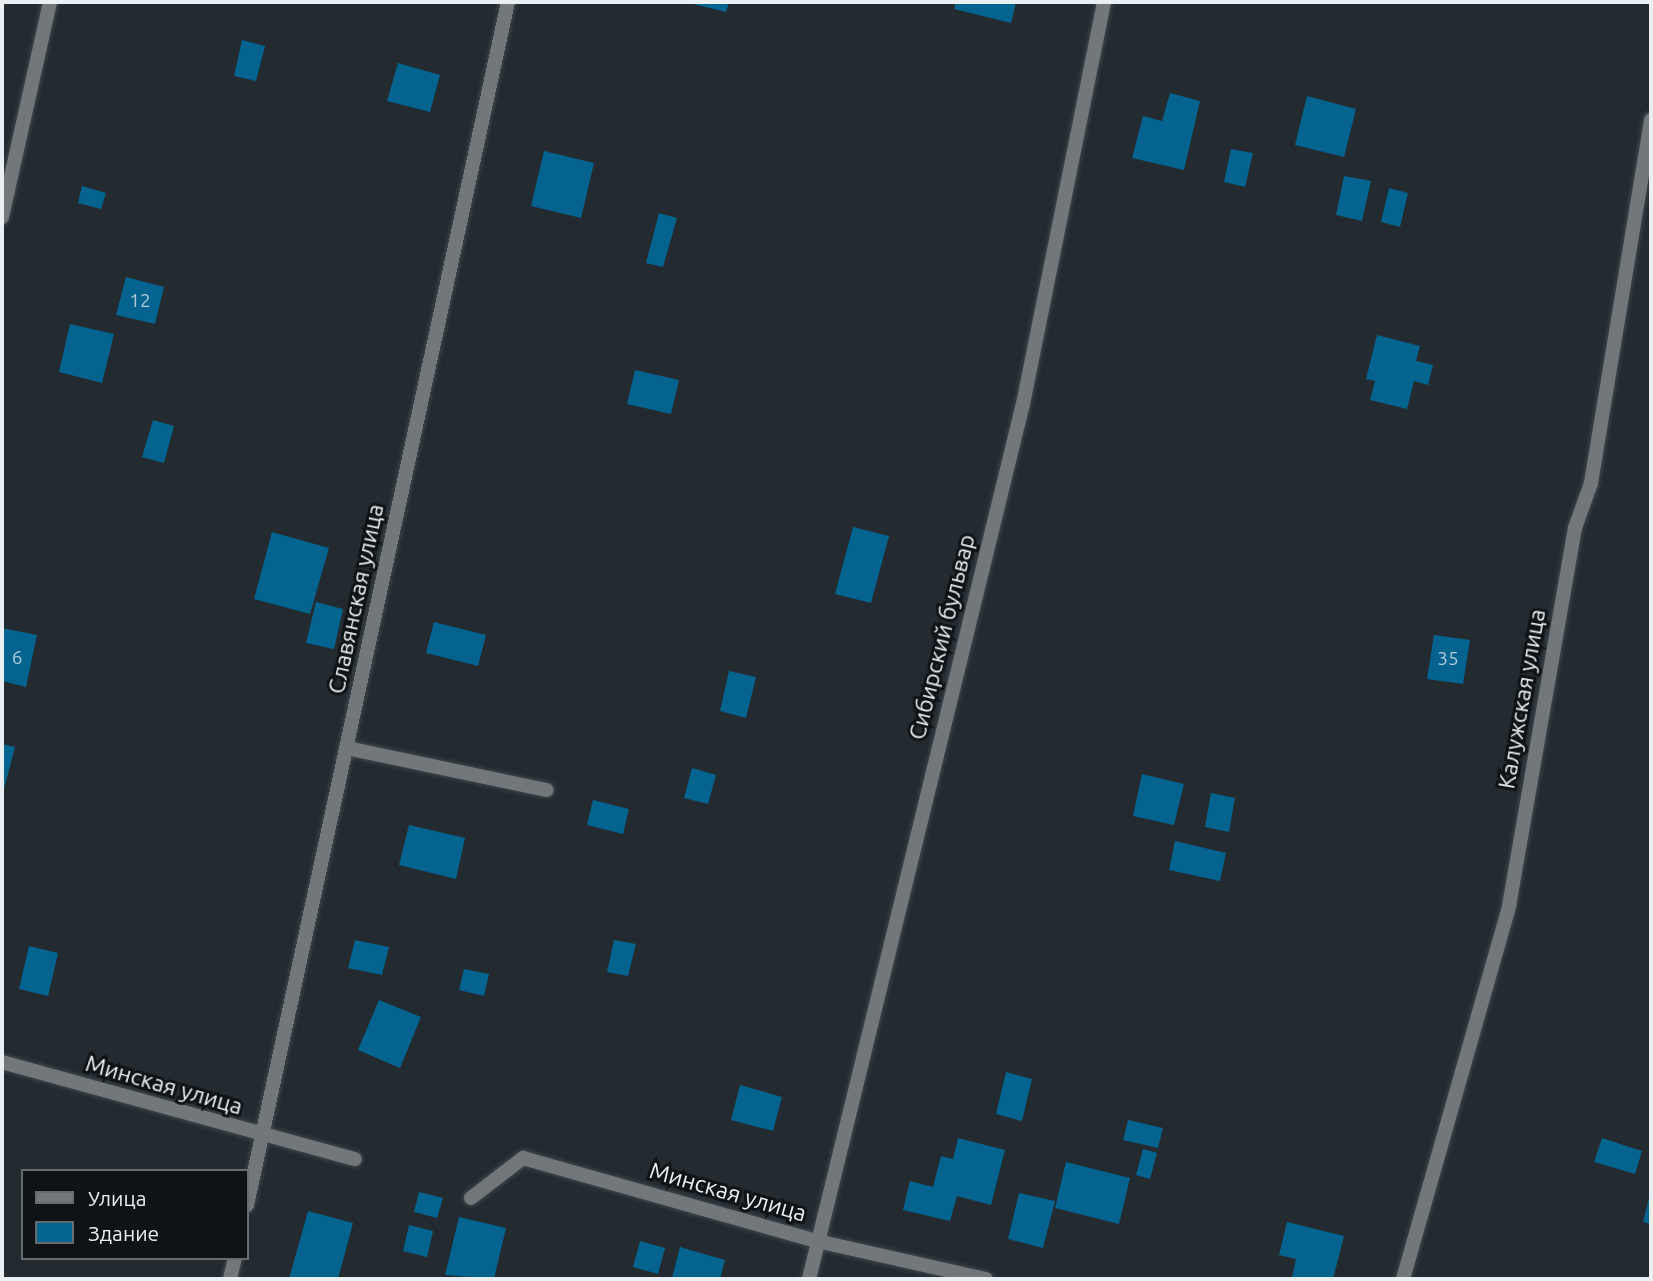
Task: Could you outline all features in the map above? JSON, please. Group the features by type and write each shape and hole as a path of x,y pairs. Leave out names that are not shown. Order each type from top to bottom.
{"street":[{"path":"2,218 50,2"},
{"name":"Славянская улица","path":"248,1201 509,2"},
{"name":"Сибирский бульвар","path":"810,1279 817,1241 1023,404 1104,2"},
{"name":"Калужская улица","path":"1403,1279 1509,906 1575,528 1591,483 1651,120"},
{"path":"347,748 547,790"},
{"name":"Минская улица","path":"2,1062 263,1136 355,1158"},
{"name":"Минская улица","path":"471,1198 523,1158 817,1241 986,1279"},
{"path":"230,1279 234,1260"}],"building":[{"path":"685,2 729,2 726,12"},
{"path":"956,2 1016,2 1011,23 954,9"},
{"path":"242,40 265,46 256,81 234,76"},
{"path":"398,63 440,75 430,112 387,101"},
{"path":"1170,93 1200,101 1184,170 1132,158 1143,116 1162,121"},
{"path":"1307,96 1356,109 1344,157 1295,145"},
{"path":"1231,149 1253,153 1245,187 1224,182"},
{"path":"544,151 594,163 581,218 531,206"},
{"path":"1344,176 1371,181 1362,221 1336,215"},
{"path":"82,186 106,193 101,209 78,203"},
{"path":"1389,188 1408,193 1400,227 1381,222"},
{"path":"659,213 677,218 663,267 646,263"},
{"path":"126,277 164,287 155,324 116,315"},
{"path":"70,324 114,334 102,383 59,372"},
{"path":"1377,335 1420,346 1416,361 1433,365 1428,385 1414,381 1407,409 1370,400 1375,381 1366,379"},
{"path":"635,370 679,380 671,414 627,404"},
{"path":"153,420 174,426 164,463 142,457"},
{"path":"853,527 889,536 871,603 835,594"},
{"path":"272,532 329,548 310,614 254,599"},
{"path":"316,602 343,609 334,649 306,643"},
{"path":"434,622 486,635 478,666 426,653"},
{"path":"2,628 37,635 26,687 2,681"},
{"path":"1434,635 1470,640 1463,684 1427,679"},
{"path":"729,671 756,677 746,718 720,711"},
{"path":"2,744 15,747 3,793 2,793"},
{"path":"692,768 716,775 708,804 684,798"},
{"path":"1142,774 1184,784 1174,825 1133,816"},
{"path":"1211,793 1235,798 1229,832 1205,827"},
{"path":"593,800 629,809 623,834 587,825"},
{"path":"409,825 465,838 456,879 399,865"},
{"path":"1175,841 1226,853 1220,881 1169,870"},
{"path":"355,940 389,947 382,975 348,968"},
{"path":"614,940 636,944 628,976 607,972"},
{"path":"29,946 58,953 48,996 19,989"},
{"path":"464,969 489,974 484,996 459,990"},
{"path":"379,1000 421,1017 400,1068 358,1050"},
{"path":"1006,1072 1032,1079 1022,1121 996,1114"},
{"path":"740,1085 782,1097 773,1131 731,1120"},
{"path":"1128,1120 1163,1128 1158,1148 1123,1140"},
{"path":"958,1138 1005,1150 991,1205 957,1196 950,1221 903,1210 910,1181 933,1187 941,1156 953,1159"},
{"path":"1602,1138 1642,1151 1635,1174 1594,1162"},
{"path":"1143,1149 1157,1153 1150,1179 1136,1175"},
{"path":"1066,1162 1130,1178 1119,1224 1055,1208"},
{"path":"419,1192 443,1198 437,1218 414,1212"},
{"path":"1019,1193 1055,1201 1043,1248 1008,1239"},
{"path":"1651,1194 1651,1224 1643,1222"},
{"path":"308,1211 353,1223 338,1279 289,1279"},
{"path":"459,1217 506,1228 494,1279 445,1275"},
{"path":"1287,1222 1344,1236 1333,1279 1292,1277 1296,1259 1279,1255"},
{"path":"409,1225 433,1231 427,1257 403,1251"},
{"path":"640,1241 665,1248 658,1274 633,1267"},
{"path":"680,1247 725,1260 720,1279 672,1278"}]}
